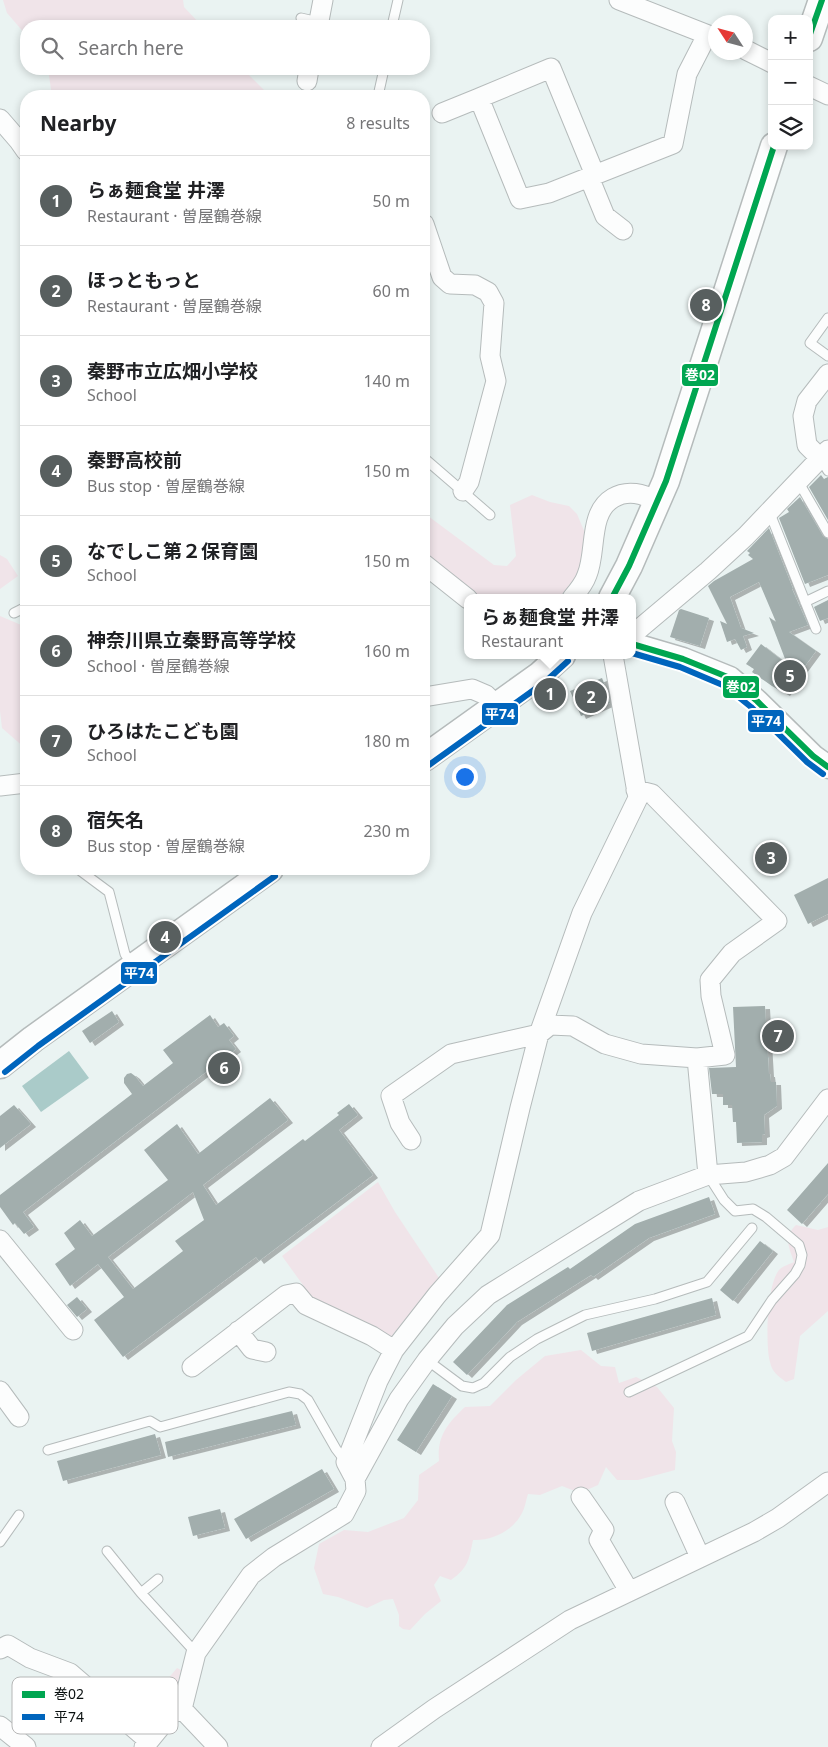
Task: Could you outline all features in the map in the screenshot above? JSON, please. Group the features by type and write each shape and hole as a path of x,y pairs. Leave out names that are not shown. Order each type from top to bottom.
{"main road":[{"path":"813,26 822,0"},
{"path":"614,594 629,566 669,471 773,150"},
{"path":"430,754 540,675 558,659"},
{"path":"0,1064 133,966 262,875"}],"street":[{"path":"314,20 323,0"},
{"path":"619,0 708,35"},
{"path":"479,98 520,199 549,193 673,144 687,74 708,41"},
{"path":"753,54 768,61"},
{"path":"442,113 551,68 605,216 623,230"},
{"path":"813,88 828,95"},
{"path":"0,120 20,142"},
{"path":"430,242 442,277 450,284 475,285 488,292 494,303 490,356 496,381 469,482 463,491"},
{"path":"636,632 715,565 746,536 798,481 825,460 807,445 803,416 807,401 828,374"},
{"path":"575,594 588,574 596,524 600,511 607,502 620,494 641,493 657,501"},
{"path":"430,569 464,596"},
{"path":"636,645 683,659 730,678 757,701 812,756 828,767"},
{"path":"356,1479 346,1462 378,1381 394,1350 437,1295 490,1235 539,1034 582,912 638,798 614,659"},
{"path":"430,696 472,689 486,695 497,706"},
{"path":"0,786 20,784"},
{"path":"411,1140 400,1123 391,1096 451,1054 539,1034 550,1026 573,1026 605,1044 641,1054 697,1058 725,1055 711,996 710,980 732,953 777,921 652,794 636,790"},
{"path":"697,1058 708,1175"},
{"path":"182,1709 196,1653 251,1575 274,1557 344,1514 356,1491 356,1479 399,1399 427,1360 455,1326 488,1295 639,1201 708,1175 746,1172 770,1165 784,1157 828,1099"},
{"path":"0,1240 73,1330"},
{"path":"192,1367 286,1295 296,1293 306,1305 372,1336 394,1350"},
{"path":"238,1331 252,1349 266,1352"},
{"path":"0,1391 19,1417"},
{"path":"381,1747 434,1709 570,1620 754,1532 778,1518 828,1482"},
{"path":"581,1497 604,1530 599,1540 629,1591"},
{"path":"675,1502 700,1557"},
{"path":"0,1649 8,1645 30,1658 70,1673 74,1677"},
{"path":"178,1711 182,1709"},
{"path":"182,1709 218,1747"},
{"path":"0,1726 26,1747"},
{"path":"135,1734 146,1744 154,1734"}],"lane":[{"path":"393,20 398,0"},
{"path":"379,90 383,75"},
{"path":"828,318 810,342 828,356"},
{"path":"430,463 490,515"},
{"path":"798,481 828,533"},
{"path":"769,511 816,629"},
{"path":"805,602 828,591"},
{"path":"14,613 20,610"},
{"path":"86,875 109,892 125,954 133,966"},
{"path":"629,1392 748,1336 772,1300 795,1274 800,1264 802,1255 799,1245 766,1217 753,1210 735,1211 724,1200 708,1175"},
{"path":"427,1360 462,1386 474,1388 484,1383 510,1357 537,1340 585,1316 655,1299 707,1282 752,1228"},
{"path":"48,1450 150,1421 160,1427 289,1392 300,1394 308,1400 336,1449 346,1462"},
{"path":"0,1542 19,1515"},
{"path":"107,1551 141,1593 196,1653"},
{"path":"141,1593 158,1579"}],"shaded area":[{"path":"3,0 183,0 184,7 196,20 20,20 20,28 7,13"},
{"path":"49,75 249,75 264,90 51,90"},
{"path":"532,495 550,502 569,506 577,514 585,533 579,573 562,594 474,594 430,559 430,517 494,565 507,566 516,556 510,505"},
{"path":"0,555 7,559 18,576 0,589"},
{"path":"0,616 20,624 20,744 2,728 0,711"},
{"path":"378,1182 395,1212 439,1278 390,1338 313,1299 282,1256"},
{"path":"796,1225 818,1230 828,1227 828,1311 800,1336 794,1379 786,1382 774,1371 770,1362 768,1353 768,1313 772,1286 776,1276 781,1268 794,1262 788,1238"},
{"path":"581,1350 601,1366 615,1367 619,1383 636,1377 657,1387 674,1408 672,1441 676,1452 675,1470 638,1480 617,1480 606,1467 598,1485 580,1493 562,1486 540,1495 528,1494 523,1511 508,1530 487,1539 473,1540 469,1558 461,1572 451,1580 440,1576 434,1585 441,1601 410,1630 399,1626 399,1615 393,1599 384,1600 367,1608 338,1597 323,1594 314,1568 319,1544 344,1530 368,1532 404,1518 418,1500 419,1475 439,1461 440,1444 444,1431 465,1407 490,1406 516,1380 545,1356"},
{"path":"177,1668 181,1670 178,1682 178,1677 169,1677"}],"water":[{"path":"69,1051 89,1078 41,1112 22,1086"}],"building":[{"path":"821,475 824,479 828,477 828,520 809,487"},
{"path":"800,497 823,536 828,539 828,575 805,584 779,518 789,512 787,509"},
{"path":"769,528 808,625 789,632 816,651 785,693 752,672 754,669 746,664 761,644 787,664 769,617 776,622 759,582 730,597 741,628 754,633 743,636 747,647 741,650 735,639 727,642 720,621 727,624 708,586 753,559 748,555 750,553 747,551"},
{"path":"828,600 828,618 820,621 814,607"},
{"path":"681,609 709,618 700,646 670,637"},
{"path":"602,678 610,703 581,716 570,691"},
{"path":"828,878 828,914 808,924 794,895"},
{"path":"765,1006 769,1074 771,1082 776,1082 777,1106 764,1115 765,1134 762,1135 762,1142 737,1143 736,1122 733,1122 732,1105 723,1105 723,1094 712,1094 709,1068 736,1067 733,1007"},
{"path":"112,1011 119,1022 90,1043 82,1031"},
{"path":"210,1015 218,1027 224,1023 234,1036 229,1040 236,1049 23,1212 34,1227 24,1234 15,1223 13,1225 0,1207 0,1195 132,1094 124,1083 124,1078 127,1074 131,1073 135,1076 143,1086 173,1063 163,1050"},
{"path":"270,1098 288,1120 203,1185 216,1205 303,1139 305,1141 339,1115 337,1113 349,1104 358,1115 339,1130 373,1175 259,1261 256,1257 123,1357 94,1320 124,1297 98,1264 70,1286 55,1264 75,1249 64,1233 80,1220 92,1236 168,1180 144,1150 177,1124 198,1154","holes":["193,1192 204,1220 175,1241 183,1251 133,1289 108,1257"]},
{"path":"14,1105 31,1124 0,1148 0,1116"},
{"path":"828,1163 828,1194 802,1224 787,1210"},
{"path":"709,1197 715,1214 649,1238 593,1277 591,1275 517,1322 467,1375 453,1362 507,1305 568,1267 570,1269 635,1224"},
{"path":"760,1241 773,1251 733,1301 720,1290"},
{"path":"77,1297 87,1309 77,1317 67,1305"},
{"path":"712,1298 716,1315 592,1351 587,1333"},
{"path":"433,1384 452,1396 416,1452 397,1440"},
{"path":"292,1411 296,1425 168,1457 165,1442"},
{"path":"155,1434 161,1455 63,1481 57,1461"},
{"path":"322,1469 334,1489 246,1539 234,1519"},
{"path":"220,1509 225,1528 193,1536 188,1517"}],"transit line":[{"name":"巻02","path":"813,26 822,0"},
{"name":"巻02","path":"614,594 629,566 666,481 773,150"},
{"name":"巻02","path":"636,645 683,659 730,678 757,701 813,756 828,767"},
{"name":"平74","path":"636,654 680,667 725,686 751,707 807,762 823,774"},
{"name":"平74","path":"430,764 545,682 568,661"},
{"name":"平74","path":"5,1072 38,1046 275,876"}],"place":[{"name":"宿矢名","path":"706,305"},
{"name":"なでしこ第２保育園","path":"790,676"},
{"name":"らぁ麺食堂 井澤","path":"550,694"},
{"name":"ほっともっと","path":"591,697"},
{"name":"秦野市立広畑小学校","path":"771,858"},
{"name":"秦野高校前","path":"165,937"},
{"name":"ひろはたこども園","path":"778,1036"},
{"name":"神奈川県立秦野高等学校","path":"224,1068"}]}
